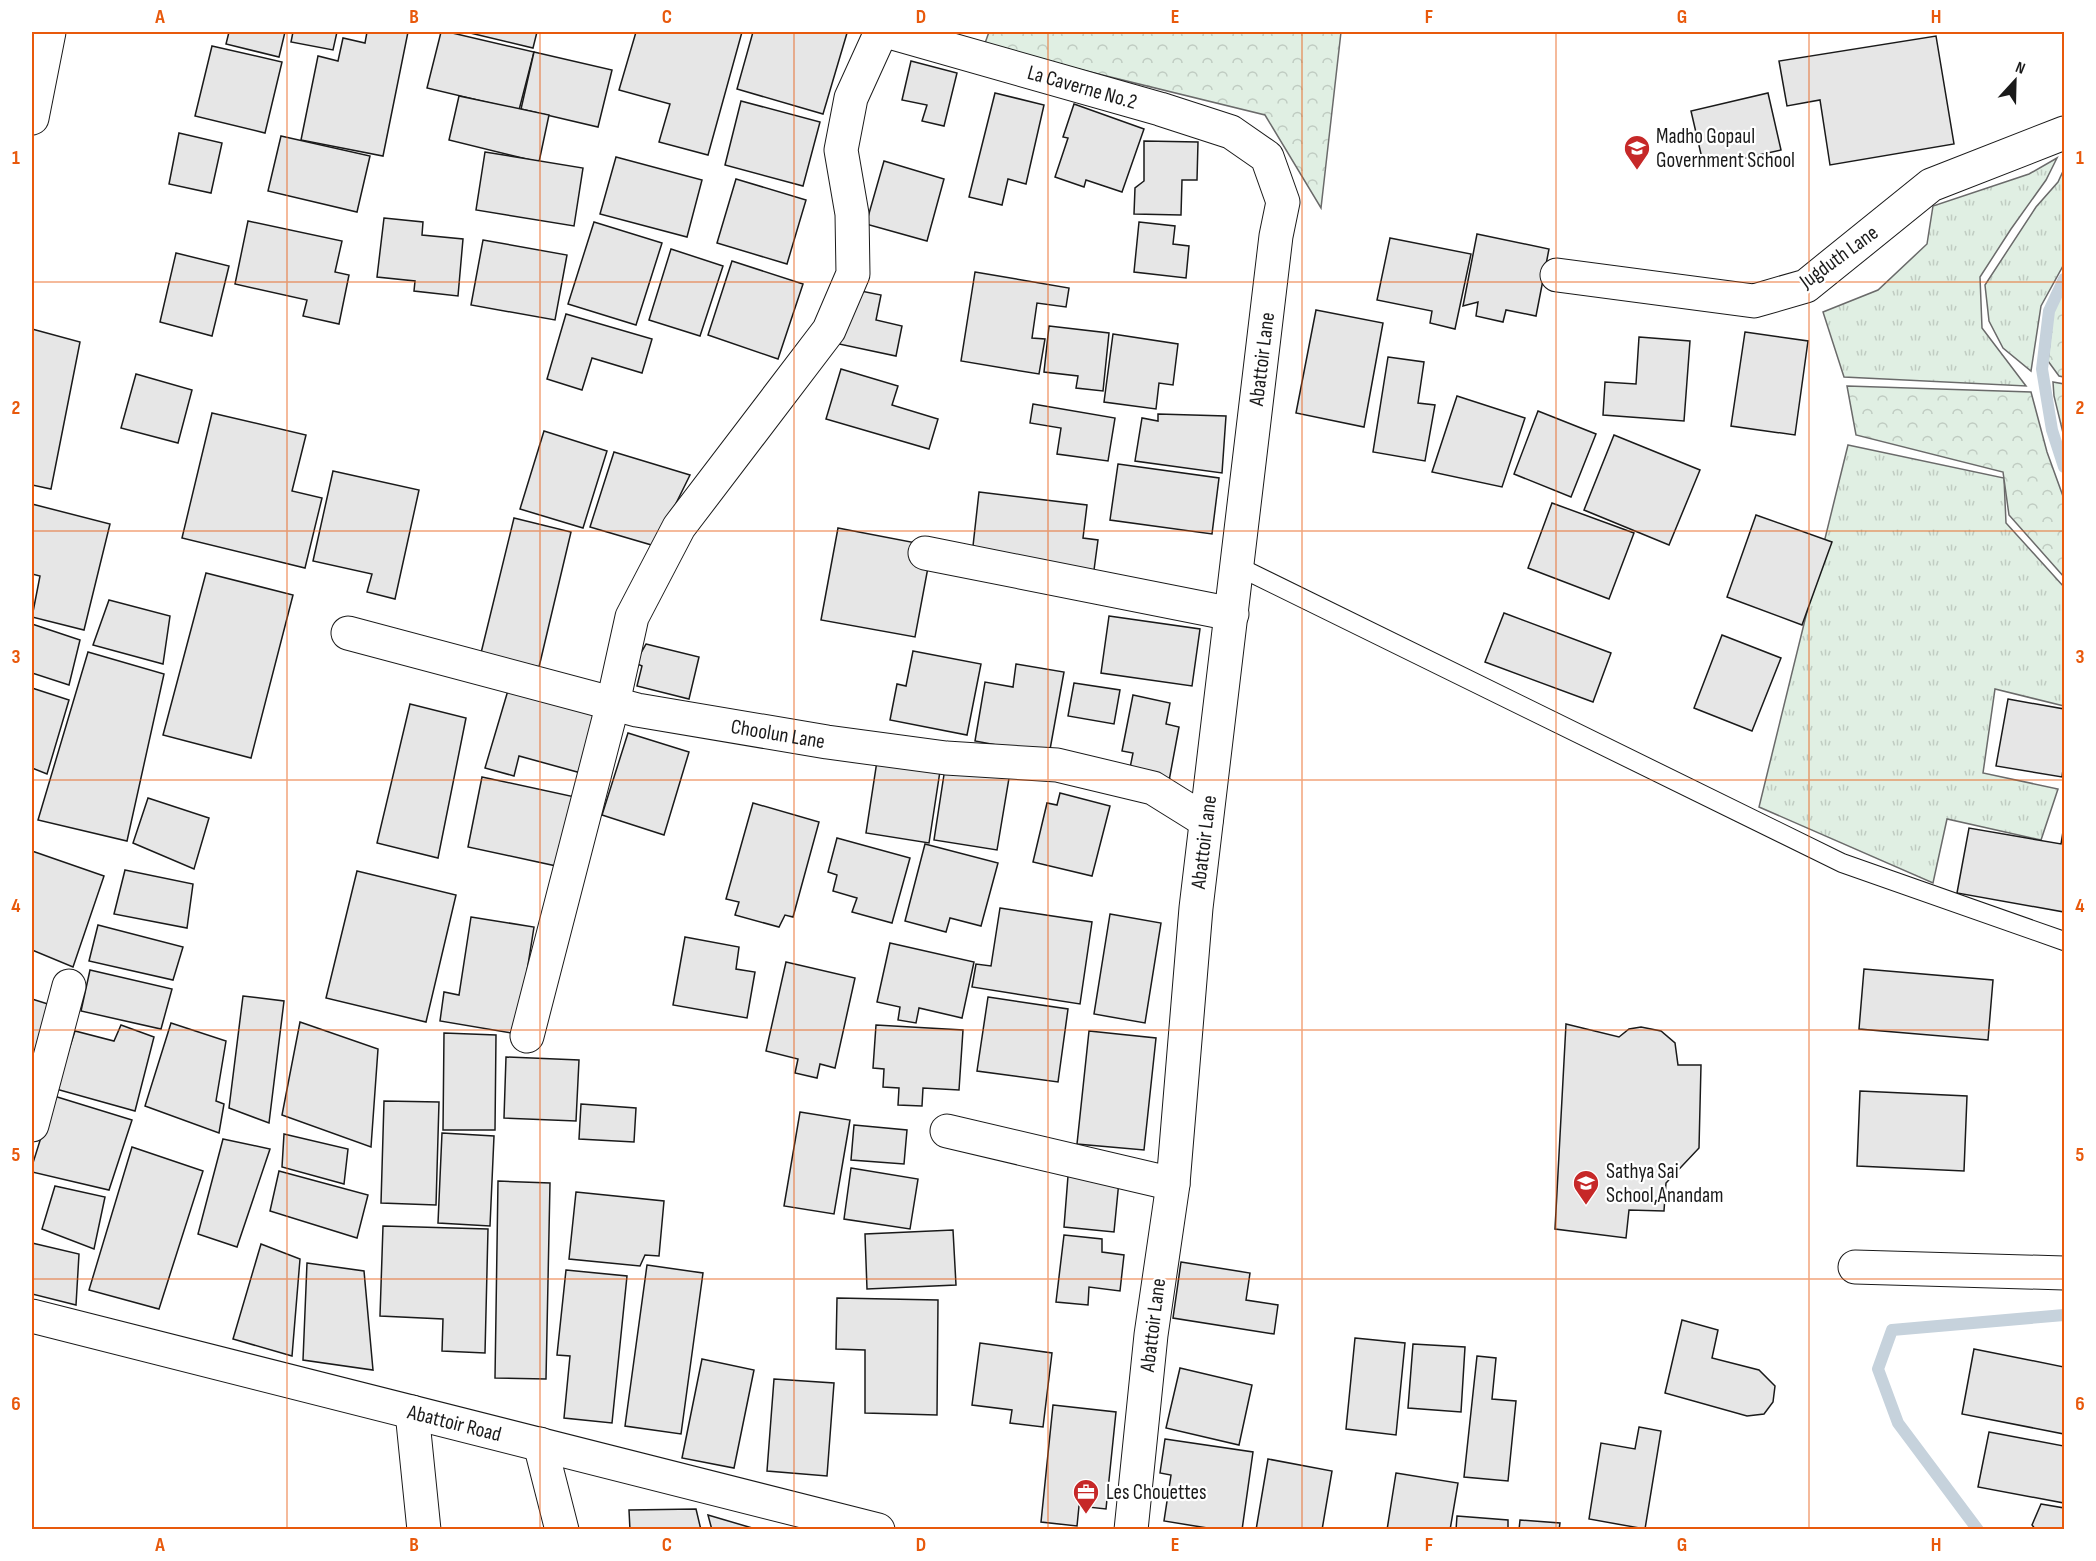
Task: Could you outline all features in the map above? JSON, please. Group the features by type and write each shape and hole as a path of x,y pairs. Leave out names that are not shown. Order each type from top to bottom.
{"street":[{"path":"32,118 49,32"},
{"path":"527,1036 613,703 632,617 679,527 829,330 853,274 852,214 841,150 851,98 881,32"},
{"name":"La Caverne No.2","path":"889,32 964,42 1231,132 1268,157"},
{"name":"Jugduth Lane","path":"1557,275 1754,301 1806,286 1872,235 1931,185 2064,133"},
{"name":"Abattoir Lane","path":"1131,1530 1151,1335 1173,1184 1196,908 1276,236 1283,202 1268,157"},
{"path":"925,553 1232,614"},
{"name":"Choolun Lane","path":"348,633 637,710 827,742 946,758 1057,765 1153,788 1206,821"},
{"path":"32,1125 69,986"},
{"path":"947,1131 1173,1184"},
{"path":"1855,1267 2064,1273"},
{"name":"Abattoir Road","path":"32,1316 876,1529"},
{"path":"412,1412 424,1530"},
{"path":"540,1444 562,1530"}],"lane":[{"path":"1238,566 1842,863 2064,941"}],"green space":[{"path":"989,32 1341,32 1321,208 1265,115 984,46"},
{"path":"2057,158 2046,180 1980,277 1982,328 2026,386 1844,377 1823,312 1878,290 1927,244 1933,206 2029,174"},
{"path":"2064,169 2064,264 2041,306 2031,371 2003,348 1989,321 1985,285 2036,207 2058,182"},
{"path":"2064,289 2064,377 2059,376 2048,361 2053,313"},
{"path":"2053,382 2064,384 2064,437 2054,396"},
{"path":"1847,386 2031,392 2047,452 2064,499 2064,577 2009,515 2003,472 1856,435"},
{"path":"1848,445 2004,478 2006,523 2064,587 2064,706 1995,689 1983,773 2058,789 2041,840 1947,819 1933,883 1759,807"}],"building":[{"path":"229,32 285,32 279,57 226,44"},
{"path":"293,32 337,32 333,50 291,42"},
{"path":"367,32 408,32 383,156 301,140 318,56 338,61 343,38 365,43"},
{"path":"441,32 534,52 519,110 427,88"},
{"path":"466,32 537,32 533,48"},
{"path":"636,32 742,32 708,155 659,142 670,104 619,90"},
{"path":"753,32 847,33 823,114 737,89"},
{"path":"1936,36 1954,144 1830,165 1820,100 1787,106 1779,61"},
{"path":"212,46 282,62 265,133 195,116"},
{"path":"534,52 612,70 598,127 521,109"},
{"path":"911,61 957,73 944,126 922,121 927,105 902,100"},
{"path":"995,93 1044,105 1026,184 1008,179 1002,205 969,197"},
{"path":"1768,93 1781,150 1704,167 1691,111"},
{"path":"459,96 549,115 539,162 449,140"},
{"path":"741,101 820,122 803,186 725,165"},
{"path":"1074,104 1144,129 1122,192 1086,180 1084,187 1055,177 1068,138 1063,137"},
{"path":"179,133 222,143 211,193 169,184"},
{"path":"281,136 370,156 357,212 268,191"},
{"path":"1144,141 1198,142 1197,180 1182,180 1181,215 1134,214 1135,188 1144,181"},
{"path":"485,152 583,168 574,226 476,210"},
{"path":"616,157 702,180 687,237 600,214"},
{"path":"884,161 944,179 927,241 866,224"},
{"path":"736,179 806,200 787,264 717,243"},
{"path":"384,218 423,222 422,235 463,239 458,296 414,291 415,281 377,277"},
{"path":"248,221 342,241 335,272 349,275 339,324 303,316 307,300 235,284"},
{"path":"594,222 662,243 636,325 568,304"},
{"path":"1139,222 1175,226 1173,244 1189,246 1186,278 1134,272"},
{"path":"1477,234 1549,249 1536,316 1506,310 1503,322 1476,316 1478,302 1463,306"},
{"path":"1390,238 1471,254 1455,329 1430,323 1432,311 1377,300"},
{"path":"483,240 567,255 555,320 471,305"},
{"path":"671,249 723,266 700,336 649,320"},
{"path":"176,253 229,266 212,336 160,322"},
{"path":"732,261 803,284 778,359 708,335"},
{"path":"975,272 1069,288 1066,307 1037,303 1032,338 1045,339 1039,374 961,361"},
{"path":"851,289 881,295 876,320 902,326 896,356 839,344"},
{"path":"1316,310 1383,323 1364,427 1296,413"},
{"path":"566,314 652,339 642,373 592,358 582,390 547,379"},
{"path":"1049,326 1109,333 1103,391 1076,388 1078,376 1044,372"},
{"path":"32,329 80,342 51,489 32,485"},
{"path":"1745,332 1808,341 1795,435 1731,426"},
{"path":"1113,334 1178,344 1173,385 1159,383 1156,409 1104,402"},
{"path":"1639,337 1690,341 1684,421 1603,415 1605,382 1636,384"},
{"path":"1388,357 1424,362 1418,403 1435,405 1425,461 1373,452"},
{"path":"841,369 898,386 892,405 938,419 929,449 826,419"},
{"path":"136,374 192,390 178,443 121,428"},
{"path":"1457,396 1525,418 1502,487 1432,472"},
{"path":"1033,404 1115,418 1108,461 1057,454 1061,428 1030,423"},
{"path":"1538,411 1596,434 1571,497 1514,474"},
{"path":"212,413 306,435 292,491 322,498 305,568 182,538"},
{"path":"1158,414 1226,416 1222,473 1135,461 1142,418 1158,421"},
{"path":"544,431 607,451 583,528 520,509"},
{"path":"1614,435 1700,470 1669,545 1584,510"},
{"path":"614,452 690,475 655,546 590,527"},
{"path":"1118,464 1219,478 1212,534 1110,520"},
{"path":"333,471 419,490 395,599 367,592 372,574 313,561"},
{"path":"979,492 1087,505 1083,538 1098,540 1094,570 972,555"},
{"path":"1552,503 1634,533 1609,599 1528,568"},
{"path":"32,504 110,524 84,630 32,617 40,576 32,574"},
{"path":"1756,515 1832,542 1802,625 1727,597"},
{"path":"514,518 571,532 539,667 481,653"},
{"path":"838,528 932,546 915,637 821,620"},
{"path":"206,573 293,595 251,758 163,735"},
{"path":"109,600 170,616 163,664 93,645"},
{"path":"1504,613 1611,653 1593,702 1485,662"},
{"path":"1109,616 1200,629 1192,686 1101,673"},
{"path":"32,624 80,640 69,685 32,673"},
{"path":"1722,635 1781,658 1752,731 1694,708"},
{"path":"646,644 699,657 689,699 637,686 642,666 635,663"},
{"path":"913,651 981,664 967,735 890,720 897,684 906,686"},
{"path":"88,652 164,674 127,841 38,820"},
{"path":"1016,664 1064,672 1049,755 975,741 985,682 1013,687"},
{"path":"1074,683 1120,690 1114,724 1068,716"},
{"path":"509,687 599,713 581,773 519,756 514,776 485,768"},
{"path":"32,688 69,700 47,774 32,768"},
{"path":"1133,695 1170,703 1166,724 1179,727 1169,781 1129,773 1133,753 1122,751"},
{"path":"2008,699 2064,709 2062,777 1996,766"},
{"path":"410,704 466,718 438,858 377,843"},
{"path":"628,733 689,752 664,835 602,815"},
{"path":"877,761 940,771 929,843 866,833"},
{"path":"945,768 1009,778 997,850 934,840"},
{"path":"482,777 575,797 561,867 468,847"},
{"path":"1060,793 1110,806 1092,876 1033,862 1047,803 1057,805"},
{"path":"148,798 209,818 194,869 133,843"},
{"path":"753,803 819,822 793,917 785,915 779,927 735,915 739,902 726,899"},
{"path":"2064,825 2064,912 1957,893 1969,828 2061,844"},
{"path":"837,838 910,858 892,923 852,912 857,898 833,891 837,875 828,872"},
{"path":"925,844 998,863 981,926 950,918 946,932 905,921"},
{"path":"32,851 104,876 73,967 32,950"},
{"path":"125,870 193,884 187,928 114,914"},
{"path":"357,871 456,895 426,1022 326,998"},
{"path":"1000,908 1092,922 1080,1004 972,987 976,964 991,966"},
{"path":"1110,914 1161,923 1145,1023 1094,1014"},
{"path":"471,917 534,927 517,1034 440,1021 444,992 459,995"},
{"path":"98,925 183,947 173,980 89,961"},
{"path":"685,937 739,947 736,969 755,972 747,1018 673,1005"},
{"path":"890,943 974,962 962,1018 919,1008 916,1023 898,1020 900,1007 877,1002"},
{"path":"786,962 855,978 835,1068 820,1064 817,1078 795,1073 798,1059 766,1051"},
{"path":"1864,969 1993,980 1988,1040 1859,1029"},
{"path":"90,970 172,989 161,1029 81,1011"},
{"path":"243,996 284,1001 269,1123 229,1108"},
{"path":"988,997 1068,1009 1058,1082 977,1071"},
{"path":"32,999 51,1005 32,1073"},
{"path":"300,1022 378,1049 371,1147 282,1115"},
{"path":"171,1023 226,1041 216,1101 224,1104 219,1133 145,1106"},
{"path":"1566,1024 1619,1037 1629,1029 1641,1027 1661,1031 1675,1043 1678,1065 1701,1065 1699,1148 1666,1183 1664,1211 1629,1210 1626,1238 1555,1229"},
{"path":"121,1025 154,1037 135,1111 56,1089 75,1031 114,1041"},
{"path":"876,1025 963,1030 959,1090 923,1088 922,1106 898,1105 899,1088 883,1087 884,1069 873,1068"},
{"path":"1089,1031 1156,1038 1144,1150 1077,1144"},
{"path":"444,1033 496,1035 495,1130 443,1130"},
{"path":"506,1057 579,1060 576,1121 504,1118"},
{"path":"1860,1091 1967,1096 1964,1171 1857,1166"},
{"path":"54,1096 132,1120 109,1190 32,1172"},
{"path":"384,1101 439,1102 436,1205 381,1203"},
{"path":"581,1104 636,1108 634,1142 579,1139"},
{"path":"800,1112 850,1120 834,1214 784,1206"},
{"path":"854,1125 907,1130 904,1164 851,1160"},
{"path":"442,1133 494,1136 490,1226 438,1223"},
{"path":"284,1134 348,1149 344,1184 282,1167"},
{"path":"223,1139 270,1149 237,1247 198,1234"},
{"path":"132,1147 203,1171 159,1309 89,1290"},
{"path":"851,1168 918,1179 910,1229 844,1219"},
{"path":"279,1171 368,1195 357,1238 270,1211"},
{"path":"1068,1176 1119,1181 1114,1232 1064,1227"},
{"path":"498,1181 550,1183 546,1379 495,1378"},
{"path":"55,1186 105,1197 94,1249 42,1229"},
{"path":"576,1192 664,1201 659,1256 645,1255 640,1266 569,1259"},
{"path":"383,1226 488,1229 485,1353 442,1351 443,1319 380,1316"},
{"path":"953,1230 956,1285 867,1289 865,1234"},
{"path":"1064,1235 1102,1239 1102,1252 1124,1255 1120,1291 1089,1287 1088,1305 1056,1302"},
{"path":"32,1243 79,1254 76,1305 32,1294"},
{"path":"261,1244 300,1259 292,1356 233,1339"},
{"path":"1181,1262 1250,1273 1246,1300 1278,1305 1274,1334 1173,1318"},
{"path":"307,1263 364,1271 373,1370 303,1360"},
{"path":"647,1265 703,1273 681,1434 625,1426"},
{"path":"566,1270 627,1276 612,1423 564,1418 570,1356 557,1355"},
{"path":"837,1298 938,1300 937,1415 865,1413 865,1350 836,1349"},
{"path":"1682,1320 1718,1330 1712,1358 1759,1370 1775,1386 1773,1402 1764,1414 1747,1416 1665,1393"},
{"path":"1355,1338 1405,1343 1396,1435 1346,1429"},
{"path":"980,1343 1052,1353 1043,1427 1010,1423 1012,1410 972,1405"},
{"path":"1413,1344 1465,1347 1461,1412 1408,1408"},
{"path":"1974,1349 2064,1367 2064,1434 1962,1414"},
{"path":"1477,1356 1496,1358 1492,1399 1516,1401 1508,1481 1464,1477"},
{"path":"702,1359 754,1370 734,1468 682,1458"},
{"path":"1180,1368 1252,1385 1239,1445 1166,1428"},
{"path":"774,1379 834,1383 827,1476 767,1471"},
{"path":"1053,1405 1116,1412 1106,1509 1079,1506 1077,1526 1041,1522"},
{"path":"1639,1427 1661,1431 1645,1529 1589,1519 1601,1443 1635,1449"},
{"path":"1989,1432 2064,1446 2064,1503 1978,1487"},
{"path":"1165,1439 1253,1452 1242,1530 1220,1530 1164,1521 1171,1475 1160,1473"},
{"path":"1268,1459 1332,1471 1322,1530 1256,1530"},
{"path":"1396,1473 1458,1483 1450,1530 1387,1530"},
{"path":"2041,1504 2064,1508 2064,1530 2036,1530 2032,1525"},
{"path":"696,1509 701,1530 630,1530 629,1510"},
{"path":"708,1515 759,1530 712,1530"},
{"path":"1457,1516 1508,1520 1508,1530 1456,1530"},
{"path":"1520,1520 1560,1523 1559,1530 1519,1530"}],"waterway":[{"path":"2064,279 2049,311 2042,369 2052,430 2064,467"},
{"path":"1978,1530 1898,1423 1878,1369 1892,1330 2064,1315"}],"place":[{"name":"Madho Gopaul Government School","path":"1637,171"},
{"name":"Sathya Sai School,Anandam","path":"1586,1206"},
{"name":"Les Chouettes","path":"1086,1515"}]}
